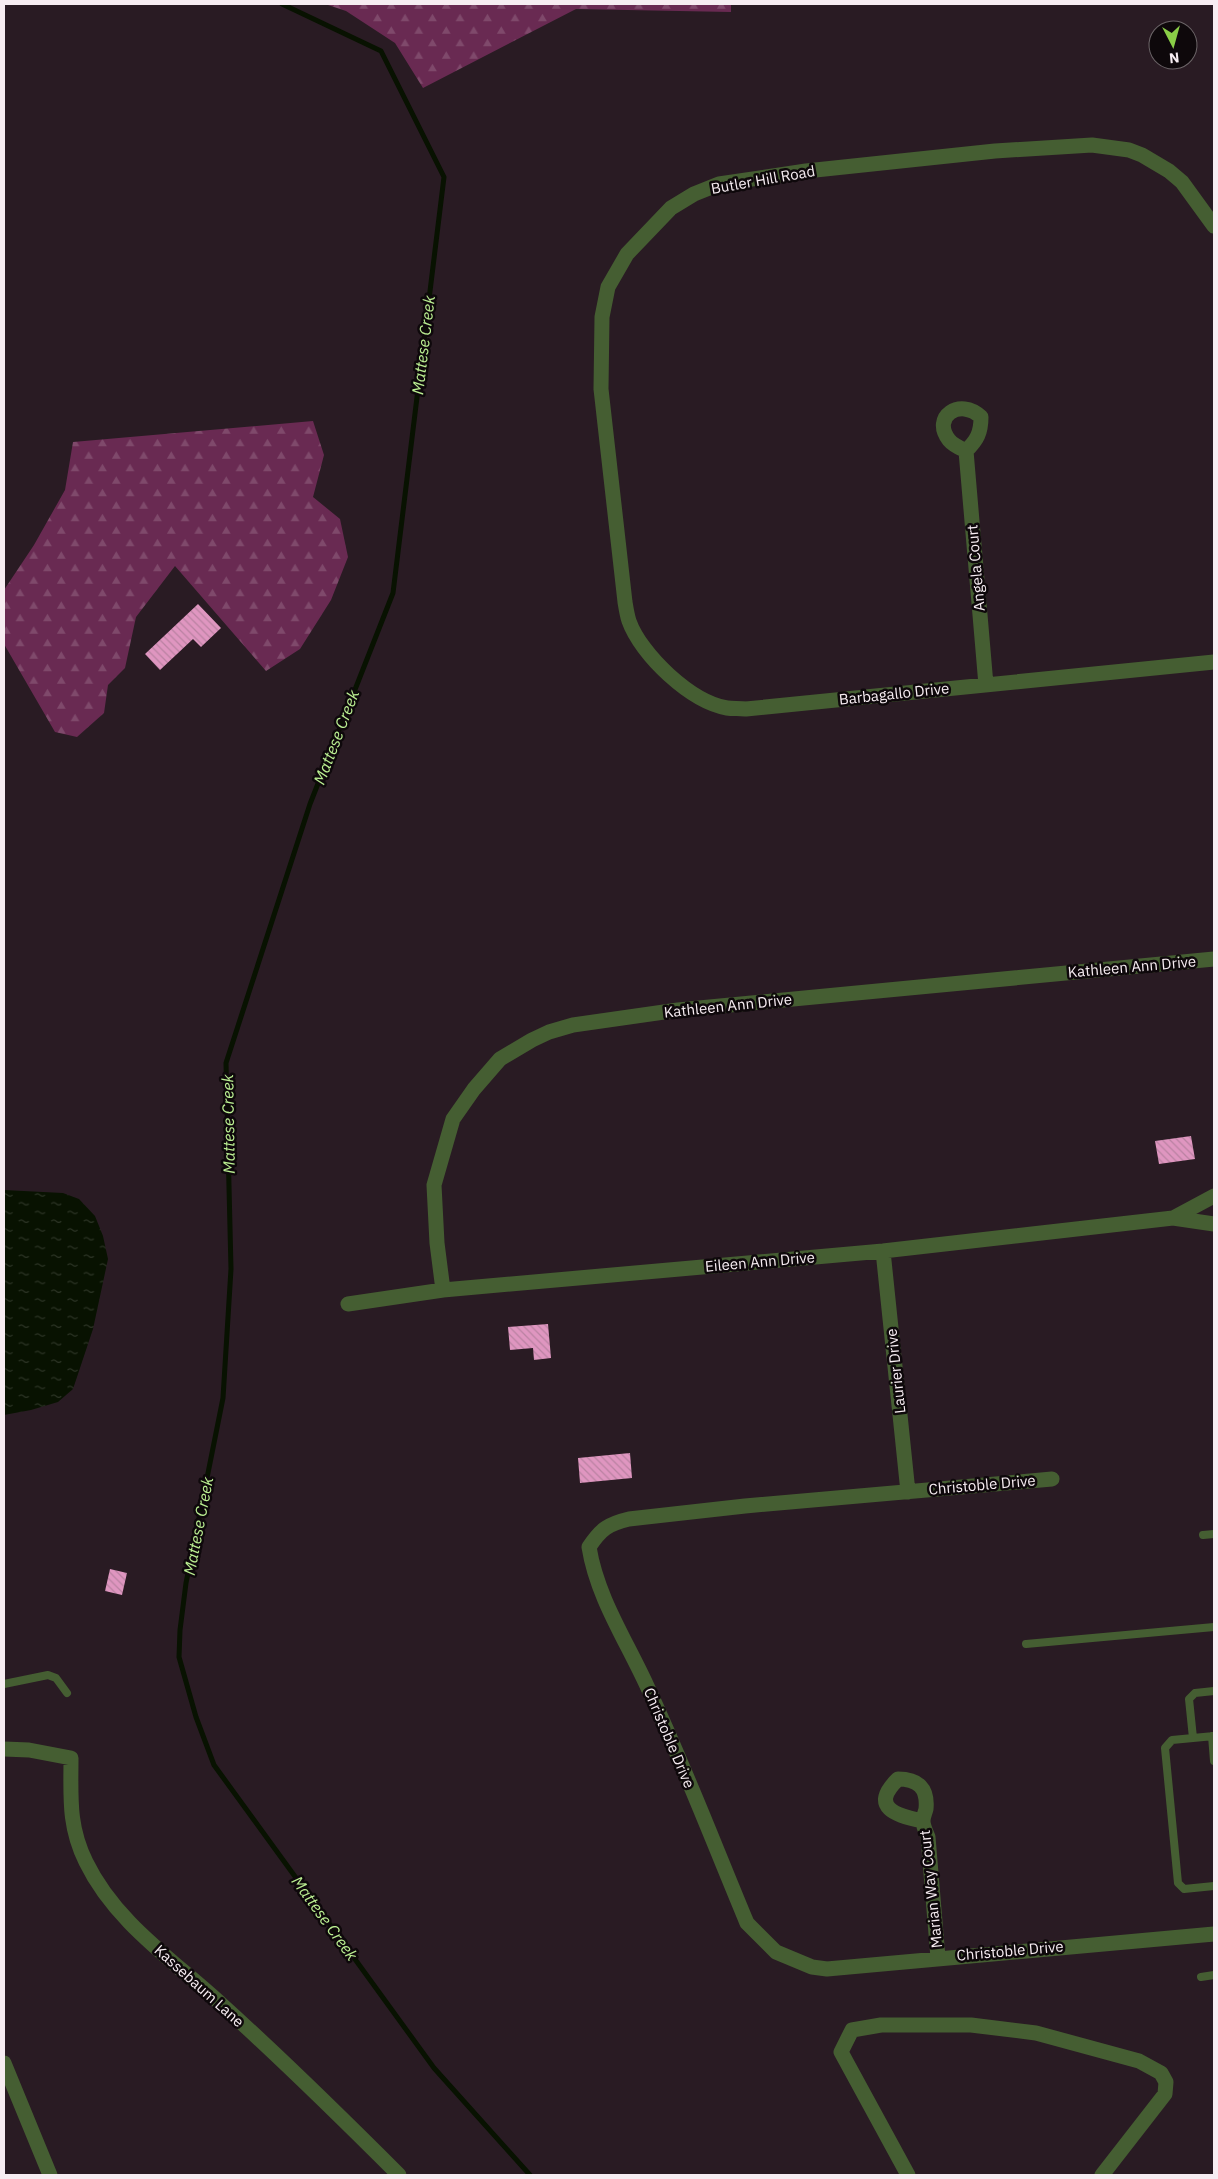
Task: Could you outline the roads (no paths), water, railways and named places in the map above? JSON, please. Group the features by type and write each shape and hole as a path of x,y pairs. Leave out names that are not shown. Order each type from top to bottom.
{"street":[{"name":"Butler Hill Road","path":"625,602 601,389 602,317 608,287 627,254 672,208 694,194 719,184 806,171 995,151 1092,144 1130,150 1169,171 1182,182 1214,226"},
{"name":"Angela Court","path":"966,451 986,685"},
{"name":"Barbagallo Drive","path":"625,602 629,622 636,636 656,662 679,684 706,702 727,708 746,708 1214,662"},
{"name":"Kathleen Ann Drive","path":"443,1290 437,1243 434,1185 453,1119 474,1089 500,1059 549,1032 572,1025 678,1010 1214,959"},
{"name":"Eileen Ann Drive","path":"1173,1218 1214,1196"},
{"name":"Eileen Ann Drive","path":"348,1304 443,1290 883,1251 1173,1218 1214,1224"},
{"name":"Laurier Drive","path":"883,1251 908,1492"},
{"name":"Christoble Drive","path":"1052,1479 745,1506 629,1519 612,1523 598,1533 589,1547 592,1568 605,1602 647,1686 747,1923 776,1952 812,1967 827,1969 1214,1934"},
{"name":"Kassebaum Lane","path":"4,1749 29,1750 72,1758 71,1814 85,1861 99,1887 140,1933 221,2003 399,2175"},
{"name":"Marian Way Court","path":"923,1821 928,1837 938,1958"},
{"path":"908,2175 841,2052 852,2030 881,2025 971,2025 1036,2033 1139,2061 1161,2073 1166,2082 1165,2094 1102,2175"},
{"path":"4,2063 50,2175"}],"lane":[{"path":"1203,1535 1214,1534"},
{"path":"1026,1644 1214,1627"},
{"path":"4,1684 48,1675 56,1678 67,1693"},
{"path":"1193,1738 1189,1699 1195,1692 1214,1691"},
{"path":"1214,1761 1213,1736 1172,1740 1165,1748 1178,1883 1184,1889 1214,1886"},
{"path":"1201,1976 1214,1975"}],"water":[{"path":"4,1190 63,1193 79,1199 95,1216 103,1236 108,1259 93,1329 73,1389 58,1402 4,1415"}],"waterway":[{"name":"Mattese Creek","path":"282,4 381,51 444,177 393,593 310,804 226,1063 231,1269 223,1398 186,1583 180,1630 179,1657 196,1717 214,1765 434,2068 530,2175"}]}
